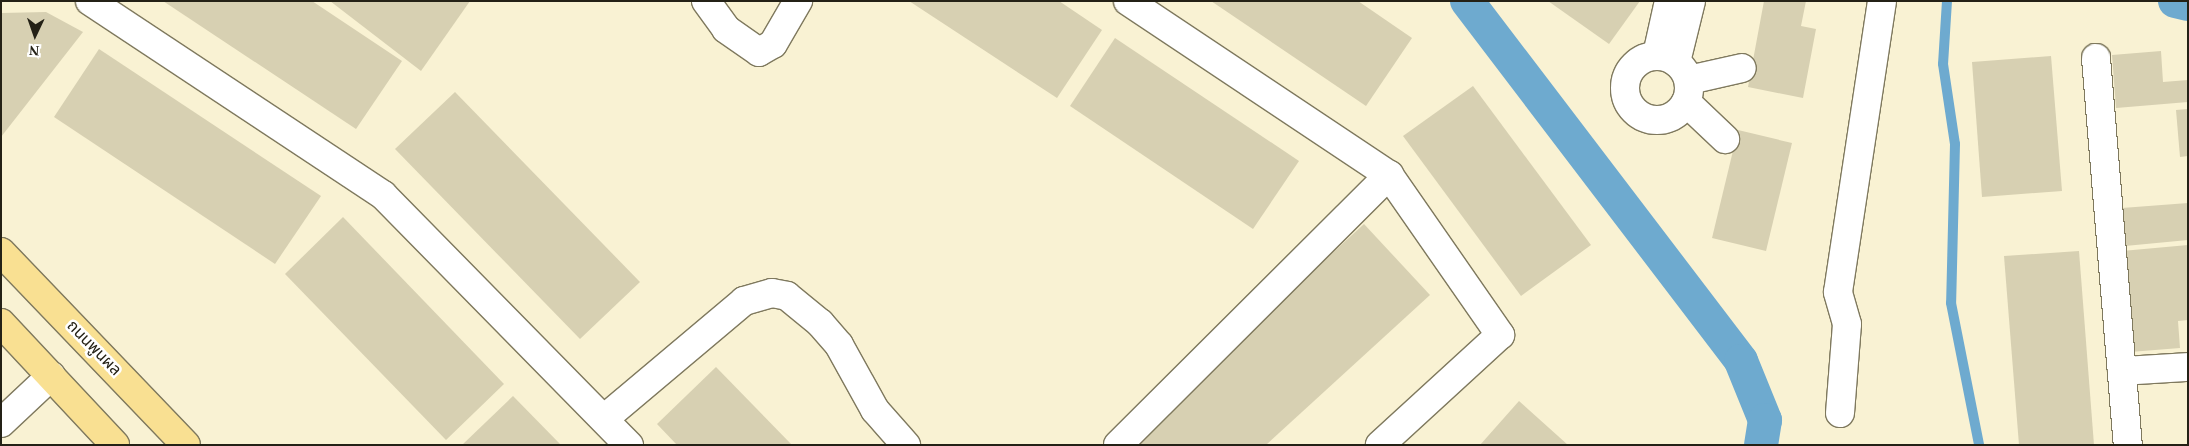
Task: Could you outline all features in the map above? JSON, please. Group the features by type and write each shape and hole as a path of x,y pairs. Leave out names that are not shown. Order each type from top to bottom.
{"main road":[{"name":"ถนนพูนผล","path":"1,252 186,445"},
{"path":"1,323 115,445"}],"street":[{"path":"90,1 383,195 629,445"},
{"path":"706,1 726,29 759,52 772,44 798,1"},
{"path":"1128,1 1389,176 1500,335 1380,445"},
{"path":"1669,1 1677,75 1725,139"},
{"path":"1677,75 1691,1"},
{"path":"1840,413 1847,324 1838,292 1882,1"},
{"path":"2096,58 2128,445"},
{"path":"1677,75 1742,68"},
{"path":"1118,445 1389,176"},
{"path":"604,419 744,301 772,293 787,296 820,323 839,345 875,410 906,445"},
{"path":"2122,371 2188,367"},
{"path":"1,423 51,376"}],"building":[{"path":"163,1 312,1 402,61 356,129"},
{"path":"330,1 470,1 421,71"},
{"path":"909,1 1059,1 1102,30 1057,98"},
{"path":"1211,1 1358,1 1412,38 1366,106"},
{"path":"1548,1 1640,1 1609,44"},
{"path":"1764,1 1806,1 1801,26 1816,29 1803,98 1748,87"},
{"path":"46,12 83,32 1,137 1,13"},
{"path":"1115,38 1299,161 1253,229 1070,106"},
{"path":"99,49 321,196 275,264 54,117"},
{"path":"2161,51 2163,82 2188,80 2188,102 2116,108 2112,55"},
{"path":"2051,56 2062,191 1982,197 1972,62"},
{"path":"1473,86 1591,245 1521,296 1403,136"},
{"path":"455,92 640,282 580,339 395,149"},
{"path":"2188,109 2188,156 2180,157 2176,110"},
{"path":"1738,130 1792,143 1766,251 1712,238"},
{"path":"2188,203 2188,240 2125,246 2122,208"},
{"path":"343,217 504,384 446,440 285,274"},
{"path":"1364,224 1430,295 1266,445 1136,445 1130,439"},
{"path":"2188,245 2188,320 2178,321 2180,348 2130,352 2122,251"},
{"path":"2079,251 2094,445 2019,445 2004,256"},
{"path":"716,367 792,445 677,445 657,424"},
{"path":"513,396 561,445 462,445"},
{"path":"1519,401 1568,445 1480,445"}],"waterway":[{"path":"1467,1 1741,361 1765,420 1761,445"},
{"path":"1947,1 1943,64 1955,144 1951,303 1979,445"},
{"path":"2175,1 2188,4"}]}
